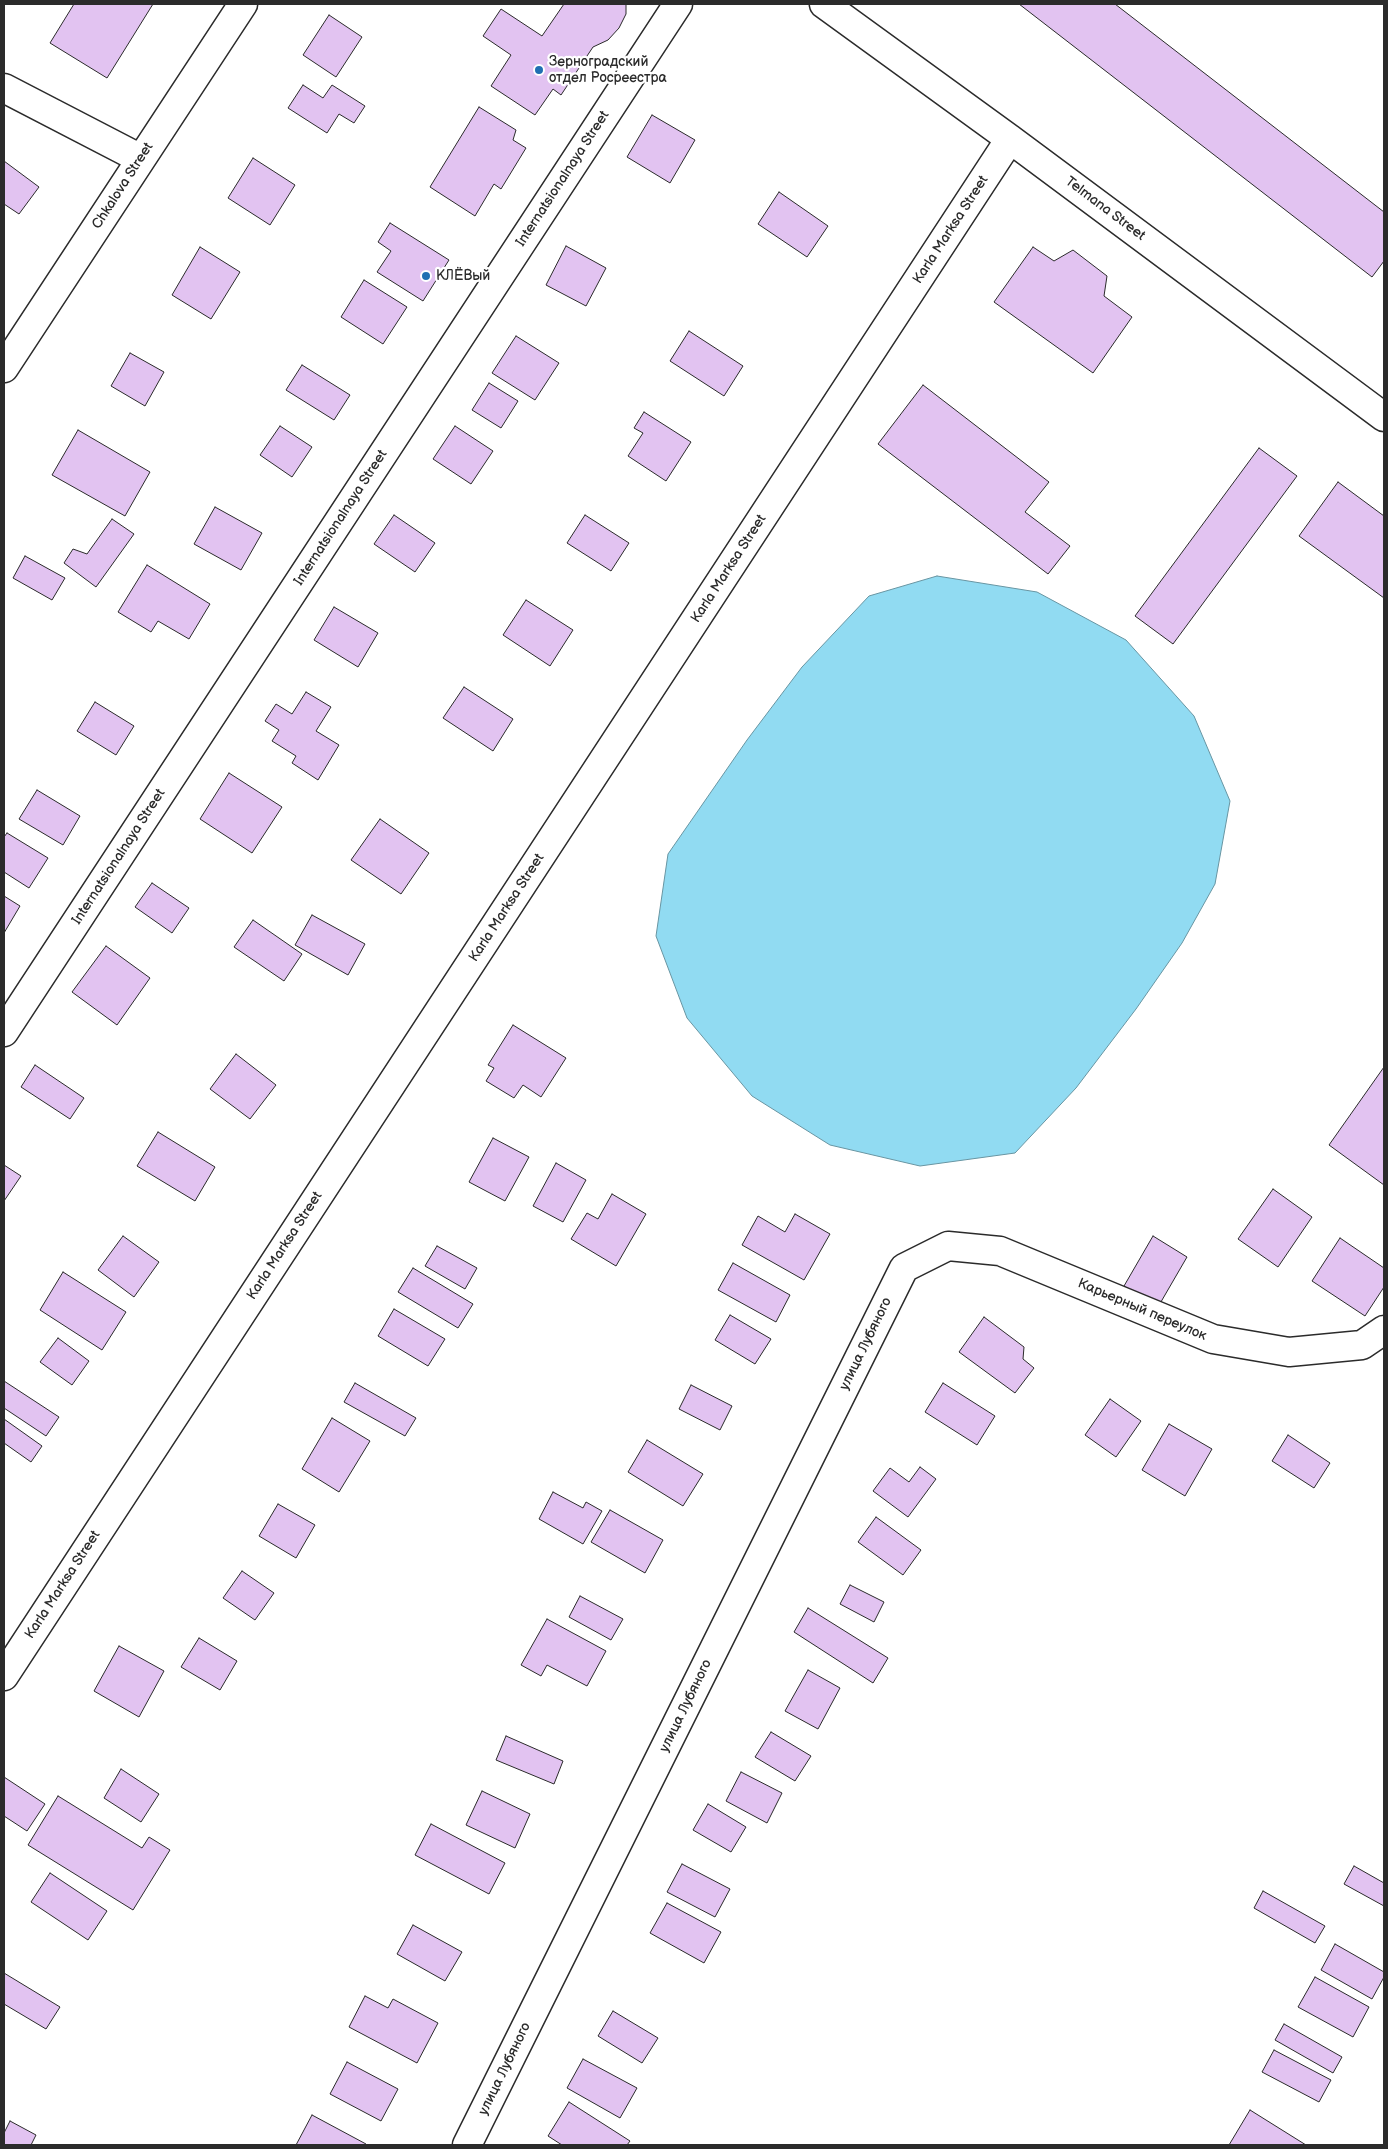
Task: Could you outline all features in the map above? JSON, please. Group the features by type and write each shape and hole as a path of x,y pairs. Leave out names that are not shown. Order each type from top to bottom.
{"street":[{"name":"Chkalova Street","path":"4,368 243,4"},
{"name":"Internatsionalnaya Street","path":"4,1032 678,4"},
{"name":"Telmana Street","path":"824,4 1010,139 1384,418"},
{"path":"4,88 140,159"},
{"name":"Karla Marksa Street","path":"4,1676 1010,139"},
{"name":"Карьерный переулок","path":"904,1268 948,1246 1000,1251 1213,1339 1289,1352 1362,1345 1384,1330"},
{"name":"улица Лубяного","path":"467,2145 904,1268"}],"water":[{"path":"937,576 1037,592 1126,640 1194,716 1230,801 1215,884 1182,943 1136,1009 1076,1088 1015,1153 920,1166 830,1145 752,1096 687,1018 656,936 668,854 747,740 802,667 869,596"}],"building":[{"path":"74,4 153,4 107,78 50,43"},
{"name":"Зерноградский отдел Росреестра","path":"564,4 626,4 626,14 619,28 608,40 593,47 561,95 553,89 535,115 491,86 511,55 483,36 501,9 542,36"},
{"path":"1019,4 1115,4 1384,212 1384,261 1372,277"},
{"path":"329,15 362,37 336,77 303,55"},
{"path":"303,85 323,98 332,85 365,106 354,123 339,114 327,133 288,108"},
{"path":"479,107 516,130 513,140 526,148 501,189 494,184 475,216 430,187"},
{"path":"652,115 695,140 670,183 627,157"},
{"path":"253,158 295,185 270,225 228,198"},
{"path":"4,161 39,187 19,214 4,204"},
{"path":"779,192 828,226 807,257 758,224"},
{"path":"390,223 449,260 423,301 377,272 391,251 378,242"},
{"path":"566,246 606,268 586,306 546,285"},
{"path":"200,247 240,272 211,319 172,295"},
{"path":"1033,247 1054,261 1073,250 1107,276 1104,296 1132,317 1093,373 994,302"},
{"path":"364,280 407,307 383,344 341,317"},
{"path":"689,331 743,366 724,396 670,361"},
{"path":"516,336 559,363 535,400 492,373"},
{"path":"130,353 164,372 145,406 111,386"},
{"path":"302,365 350,395 334,420 286,390"},
{"path":"489,383 518,401 501,428 472,410"},
{"path":"923,385 1049,482 1025,512 1070,546 1048,574 878,444"},
{"path":"644,412 691,442 666,481 628,456 643,433 634,428"},
{"path":"280,426 312,447 292,477 260,455"},
{"path":"455,426 493,451 471,484 433,459"},
{"path":"78,430 150,472 125,516 52,475"},
{"path":"1259,448 1297,476 1173,644 1135,616"},
{"path":"1338,482 1384,516 1384,598 1299,536"},
{"path":"215,507 262,533 241,570 194,544"},
{"path":"394,515 435,543 415,572 374,544"},
{"path":"585,515 629,543 611,571 567,543"},
{"path":"112,519 134,534 96,587 64,563 73,549 87,554"},
{"path":"25,556 65,578 52,600 13,578"},
{"path":"147,565 210,604 189,639 158,621 151,632 118,612"},
{"path":"526,600 573,630 550,666 503,635"},
{"path":"334,607 378,633 358,667 314,640"},
{"path":"464,687 513,719 493,751 443,718"},
{"path":"306,692 331,707 316,731 339,745 318,780 292,763 296,756 272,741 279,730 265,721 276,704 292,714"},
{"path":"95,702 134,726 116,755 77,731"},
{"path":"229,773 282,807 252,853 200,819"},
{"path":"37,790 80,816 63,845 19,819"},
{"path":"380,819 429,853 401,894 351,860"},
{"path":"7,833 48,858 29,888 4,872 4,837"},
{"path":"152,883 189,908 172,933 135,907"},
{"path":"4,896 20,906 4,933"},
{"path":"312,915 365,944 348,975 295,945"},
{"path":"253,920 302,954 284,981 234,947"},
{"path":"106,946 150,978 117,1025 72,992"},
{"path":"513,1025 566,1058 541,1097 523,1085 514,1098 486,1081 494,1068 488,1065"},
{"path":"236,1054 276,1085 250,1119 210,1089"},
{"path":"35,1065 84,1098 70,1119 21,1087"},
{"path":"1384,1067 1384,1185 1329,1145"},
{"path":"158,1132 215,1167 195,1201 137,1166"},
{"path":"493,1138 529,1157 505,1201 469,1182"},
{"path":"556,1163 586,1180 563,1222 533,1206"},
{"path":"4,1165 21,1176 4,1201"},
{"path":"1273,1189 1312,1217 1278,1267 1238,1239"},
{"path":"612,1194 646,1214 616,1266 571,1239 587,1213 598,1219"},
{"path":"795,1214 830,1234 804,1280 742,1245 758,1216 785,1232"},
{"path":"123,1236 159,1262 134,1297 98,1270"},
{"path":"1153,1236 1187,1257 1158,1307 1124,1286"},
{"path":"1340,1238 1384,1268 1384,1287 1365,1316 1312,1281"},
{"path":"437,1246 477,1268 465,1289 425,1266"},
{"path":"733,1263 790,1295 776,1322 718,1290"},
{"path":"413,1268 473,1304 458,1328 398,1292"},
{"path":"63,1272 126,1312 102,1350 40,1310"},
{"path":"394,1309 445,1339 428,1366 378,1336"},
{"path":"730,1315 771,1339 755,1364 715,1340"},
{"path":"984,1317 1024,1347 1023,1359 1034,1368 1015,1393 959,1352"},
{"path":"58,1338 89,1361 72,1385 40,1362"},
{"path":"4,1381 59,1417 46,1436 4,1408"},
{"path":"355,1383 416,1418 405,1436 344,1402"},
{"path":"943,1383 995,1416 977,1445 925,1412"},
{"path":"691,1385 732,1406 720,1430 679,1409"},
{"path":"1110,1399 1141,1421 1116,1457 1085,1435"},
{"path":"332,1418 370,1441 339,1492 302,1469"},
{"path":"4,1419 42,1446 31,1462 4,1443"},
{"path":"1169,1424 1212,1449 1185,1496 1142,1470"},
{"path":"1288,1435 1330,1463 1314,1488 1272,1461"},
{"path":"647,1440 703,1474 683,1506 628,1472"},
{"path":"920,1467 936,1479 908,1517 873,1491 890,1468 909,1482"},
{"path":"553,1492 583,1508 586,1502 602,1511 583,1544 539,1519"},
{"path":"278,1504 315,1525 296,1558 259,1536"},
{"path":"610,1510 663,1540 645,1573 591,1542"},
{"path":"876,1517 921,1550 903,1575 858,1542"},
{"path":"242,1571 274,1593 255,1620 223,1598"},
{"path":"850,1585 884,1602 874,1622 840,1604"},
{"path":"580,1596 623,1619 611,1640 569,1617"},
{"path":"808,1608 888,1658 873,1683 794,1632"},
{"path":"547,1619 606,1651 587,1686 547,1665 541,1676 521,1665"},
{"path":"199,1638 237,1661 220,1690 181,1667"},
{"path":"119,1646 164,1671 139,1717 94,1691"},
{"path":"808,1670 840,1688 818,1729 785,1711"},
{"path":"771,1732 811,1756 795,1781 755,1757"},
{"path":"506,1736 563,1761 554,1784 496,1760"},
{"path":"121,1769 159,1794 141,1822 104,1798"},
{"path":"741,1772 782,1793 767,1823 726,1801"},
{"path":"4,1777 45,1804 27,1831 4,1816"},
{"path":"482,1791 530,1814 515,1848 466,1825"},
{"path":"58,1796 142,1848 149,1837 170,1850 133,1910 28,1845"},
{"path":"708,1804 746,1827 731,1852 693,1830"},
{"path":"431,1824 505,1863 489,1894 415,1855"},
{"path":"682,1864 730,1889 715,1917 667,1892"},
{"path":"1354,1866 1384,1883 1384,1906 1344,1884"},
{"path":"50,1873 107,1911 88,1940 31,1902"},
{"path":"1263,1891 1325,1926 1315,1943 1254,1908"},
{"path":"667,1903 721,1932 704,1963 650,1933"},
{"path":"413,1925 462,1952 445,1981 397,1954"},
{"path":"1335,1944 1384,1972 1384,1977 1372,1999 1321,1970"},
{"path":"4,1973 60,2007 46,2029 4,2004"},
{"path":"1315,1977 1369,2007 1353,2037 1298,2007"},
{"path":"365,1996 388,2008 393,1999 438,2023 417,2063 349,2027"},
{"path":"613,2011 658,2038 642,2063 598,2036"},
{"path":"1284,2024 1342,2057 1333,2073 1275,2040"},
{"path":"1274,2050 1331,2080 1319,2102 1262,2072"},
{"path":"583,2059 637,2088 620,2118 567,2088"},
{"path":"347,2062 398,2089 381,2121 330,2094"},
{"path":"569,2102 630,2141 627,2145 562,2145 548,2136"},
{"path":"1250,2110 1306,2145 1229,2145"},
{"path":"312,2115 366,2144 296,2145"},
{"path":"10,2121 36,2135 31,2145 4,2145 4,2133"}],"place":[{"name":"Зерноградский отдел Росреестра","path":"539,70"},
{"name":"КЛЁВый","path":"426,276"}]}
